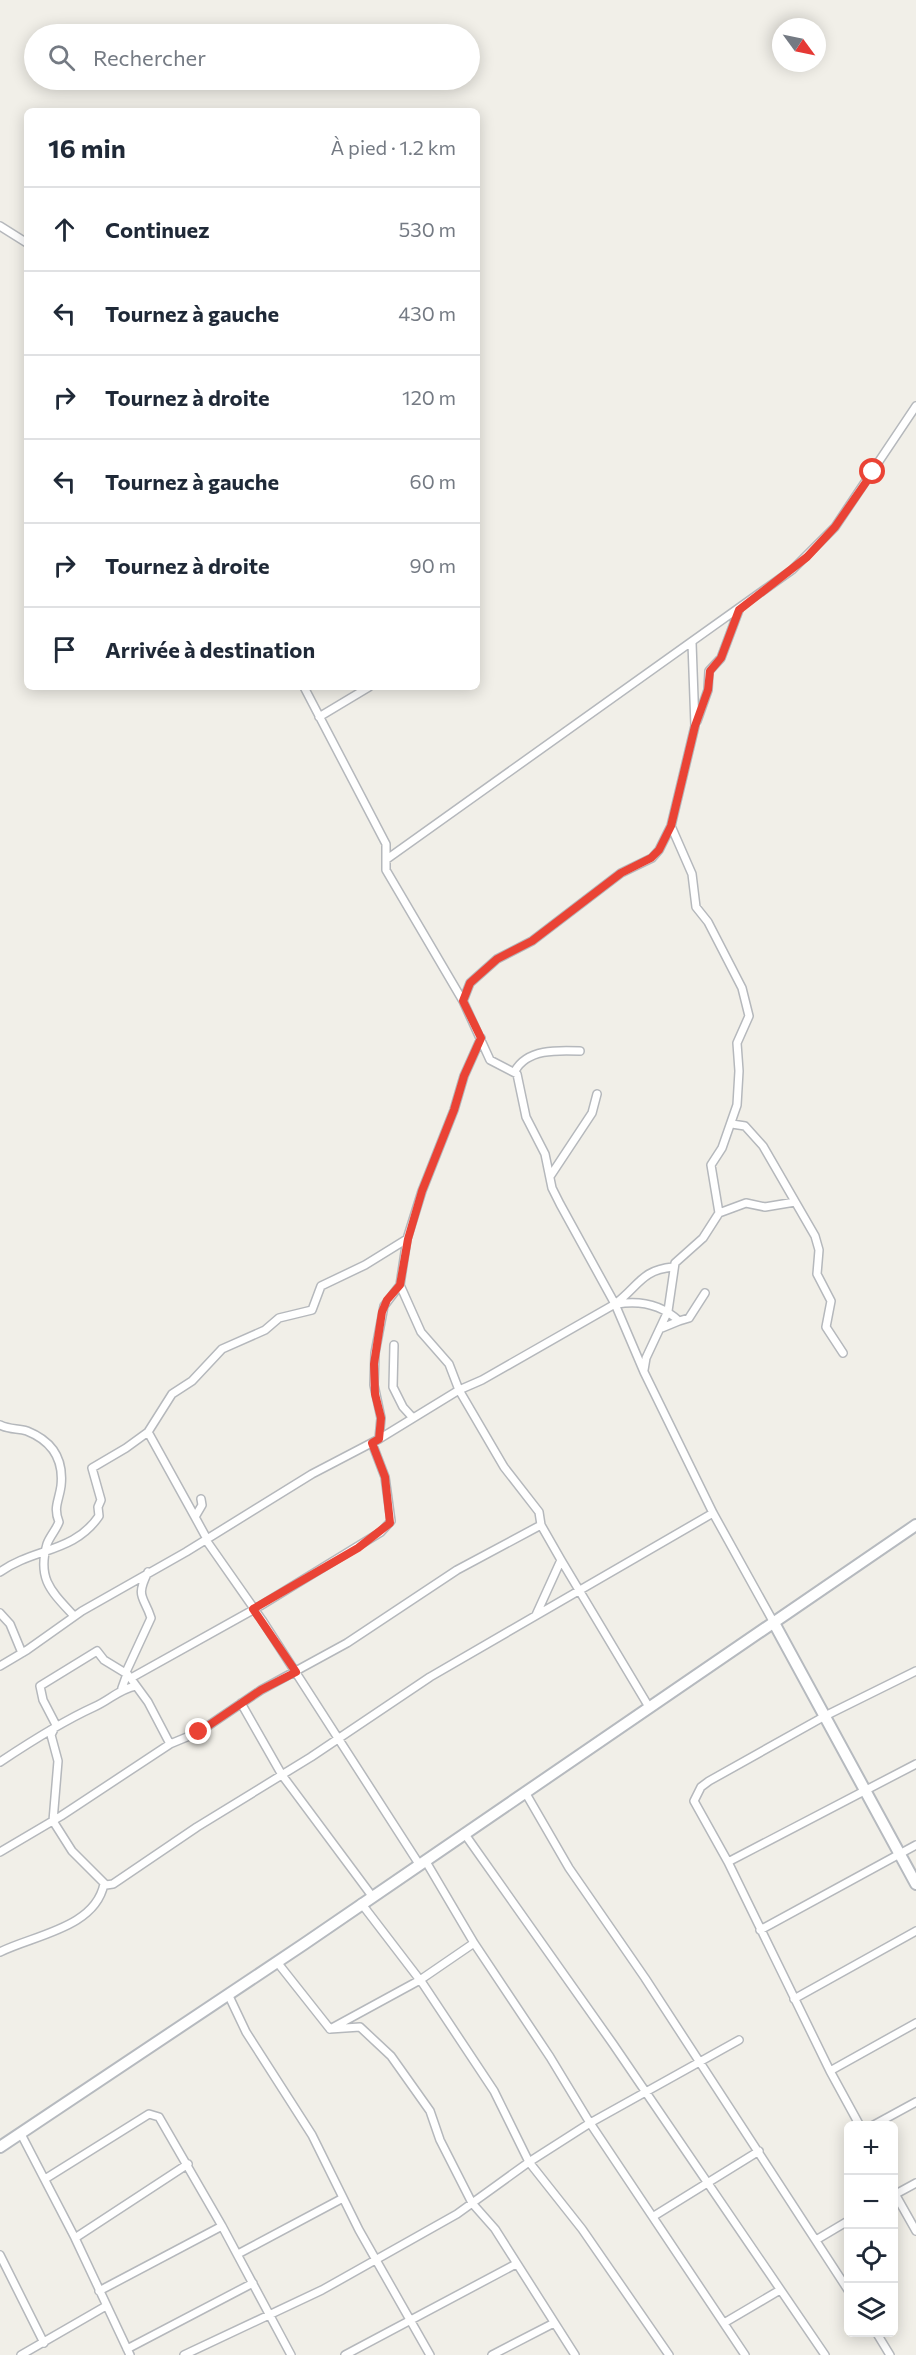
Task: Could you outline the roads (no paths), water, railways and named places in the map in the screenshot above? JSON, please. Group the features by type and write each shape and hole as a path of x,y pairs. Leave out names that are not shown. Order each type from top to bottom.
{"main road":[{"path":"0,2147 277,1962 916,1525"},
{"path":"774,1623 867,1789 916,1884"}],"street":[{"path":"0,226 24,241"},
{"path":"387,859 739,610 807,557 835,527 916,406"},
{"path":"463,1001 470,983 497,959 532,941 621,873 651,858 665,841 671,826 695,726 708,690 710,671 721,658 739,610"},
{"path":"692,643 695,726"},
{"path":"306,690 386,844 386,870 463,1001 493,1062 515,1071"},
{"path":"319,717 364,690"},
{"path":"0,1666 74,1616 312,1474 372,1443 459,1390 482,1380 615,1304 633,1290 647,1273 673,1267 683,1254 704,1239 719,1213 711,1165 722,1148 739,1098 737,1043 749,1016 738,979 708,922 696,907 692,891 692,874 671,826"},
{"path":"379,1439 381,1418 374,1384 375,1353 384,1306 400,1285 408,1239 422,1191 454,1110 464,1076 481,1038"},
{"path":"580,1051 560,1050 534,1055 520,1062 515,1071 526,1117 545,1154 552,1188 615,1304 644,1372 713,1513 774,1623"},
{"path":"550,1175 592,1113 597,1094"},
{"path":"732,1124 745,1126 763,1146 815,1236 819,1250 817,1274 831,1300 826,1327 843,1353"},
{"path":"719,1213 746,1203 765,1207 795,1202"},
{"path":"0,1572 46,1550 71,1543 99,1516 101,1498 92,1468 148,1432 172,1394 192,1381 222,1349 265,1330 279,1318 309,1311 313,1308 315,1296 321,1286 365,1265 408,1239"},
{"path":"644,1372 646,1358 668,1311 674,1283 673,1267"},
{"path":"400,1285 421,1332 449,1364 459,1390 504,1467 539,1512 542,1525 561,1560 649,1707"},
{"path":"662,1328 689,1318 705,1293"},
{"path":"615,1304 649,1304 668,1311 679,1321"},
{"path":"394,1345 393,1388 403,1407 413,1418"},
{"path":"0,1425 9,1430 29,1432 54,1450 59,1458 60,1489 55,1503 59,1522 46,1550 43,1571 45,1583 74,1616"},
{"path":"148,1432 206,1539 422,1862 550,2057 590,2123 745,2355"},
{"path":"0,1762 56,1725 99,1704 122,1688 129,1676 253,1609 358,1548 390,1523 385,1477 372,1443"},
{"path":"195,1517 202,1505 201,1499"},
{"path":"56,1725 51,1735 58,1761 53,1821 72,1851 104,1884 113,1884 430,1677 713,1513"},
{"path":"0,1852 53,1821 170,1744 199,1732 241,1703 347,1643 457,1570 542,1525"},
{"path":"536,1616 561,1560"},
{"path":"148,1572 142,1584 141,1600 151,1618 126,1669 170,1744"},
{"path":"0,1613 10,1624 22,1653"},
{"path":"56,1725 43,1700 41,1684 95,1651 129,1676"},
{"path":"857,2121 830,2072 728,1862 695,1807 695,1795 709,1781 825,1716 916,1671"},
{"path":"122,1688 136,1686"},
{"path":"241,1703 282,1775 372,1896"},
{"path":"728,1862 916,1764"},
{"path":"525,1792 569,1868 645,1978 698,2063 759,2151 844,2283"},
{"path":"464,1833 614,2044 644,2092 825,2355"},
{"path":"760,1930 916,1845"},
{"path":"0,1952 48,1935 95,1907 104,1884"},
{"path":"361,1903 420,1980 494,2091 529,2162 582,2229 669,2355"},
{"path":"794,1999 916,1931"},
{"path":"330,2029 420,1980 474,1943"},
{"path":"277,1962 330,2029"},
{"path":"228,1994 246,2032 312,2135 343,2198 430,2355"},
{"path":"830,2072 916,2023"},
{"path":"330,2029 360,2027 391,2056 430,2111 440,2140 472,2203 495,2229 575,2355"},
{"path":"184,2355 269,2316 377,2259 472,2203 529,2162 590,2123 739,2040"},
{"path":"881,2121 916,2102"},
{"path":"45,2179 149,2114 159,2117 238,2254 291,2355"},
{"path":"21,2133 75,2238 128,2352 253,2283"},
{"path":"654,2216 708,2185 759,2151"},
{"path":"75,2238 188,2164"},
{"path":"898,2192 916,2183"},
{"path":"238,2254 343,2198"},
{"path":"898,2201 916,2231"},
{"path":"816,2240 844,2224"},
{"path":"99,2291 222,2226"},
{"path":"0,2255 44,2343"},
{"path":"345,2355 516,2264"},
{"path":"724,2323 780,2290"},
{"path":"21,2355 105,2306"},
{"path":"492,2355 554,2323"},
{"path":"878,2355 888,2352 879,2337"}]}
